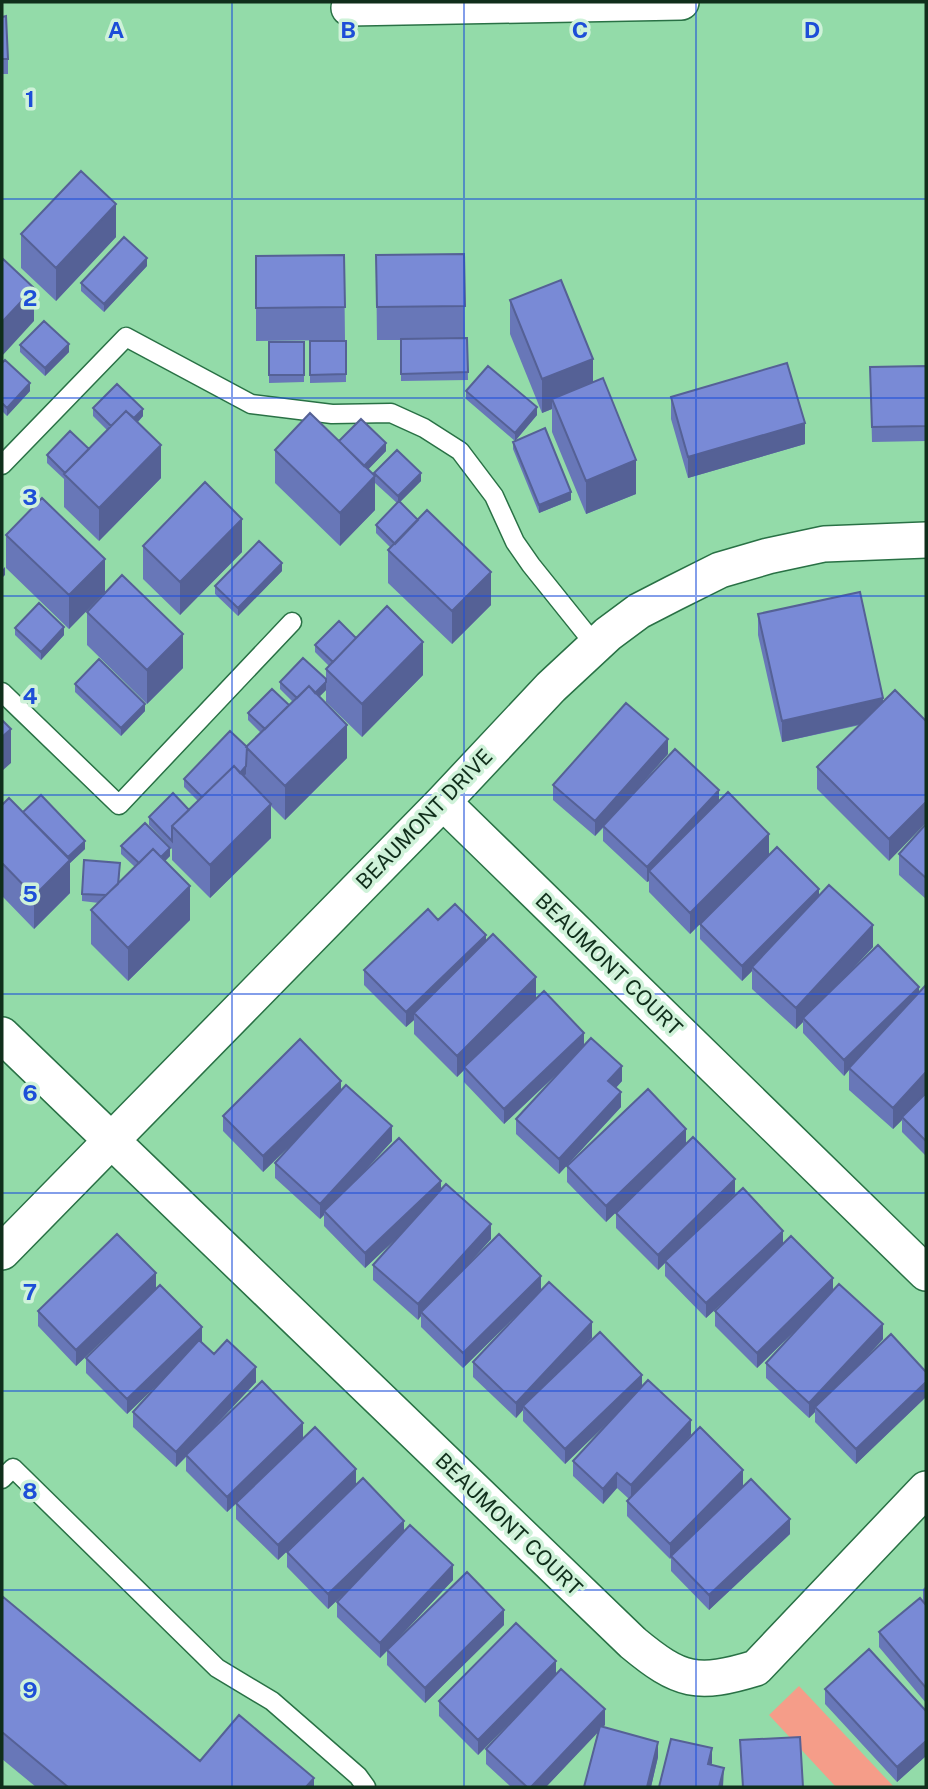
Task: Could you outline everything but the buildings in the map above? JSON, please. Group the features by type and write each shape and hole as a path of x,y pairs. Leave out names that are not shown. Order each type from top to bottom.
{"street":[{"path":"349,8 681,2"},
{"name":"BEAUMONT DRIVE","path":"2,1252 443,802 551,687 639,611 720,570 768,556 824,544 926,540"},
{"name":"BEAUMONT COURT","path":"443,802 926,1273"},
{"path":"2,1035 110,1140"},
{"name":"BEAUMONT COURT","path":"110,1140 634,1643 660,1666 681,1676 705,1679 756,1668 926,1489"}],"lane":[{"path":"2,466 126,337 251,404 332,414 391,413 424,428 460,451 494,496 514,542 596,646"},
{"path":"2,692 119,805 292,622"},
{"path":"5,1468 217,1668 272,1701 358,1776 366,1787"}],"shaded area":[{"path":"799,1686 894,1787 836,1787 769,1715"}]}
